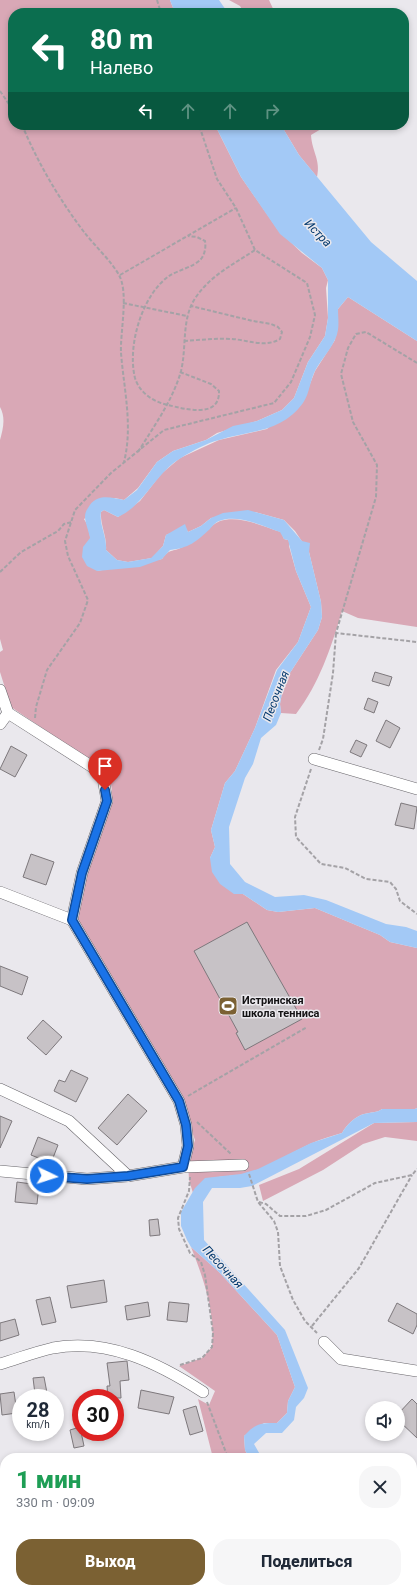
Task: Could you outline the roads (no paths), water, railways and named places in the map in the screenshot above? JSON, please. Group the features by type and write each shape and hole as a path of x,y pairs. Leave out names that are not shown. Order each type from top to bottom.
{"street":[{"path":"0,690 8,714 34,732 94,768 103,778 107,801 82,873 72,920"},
{"path":"0,724 8,714"},
{"path":"314,759 417,789"},
{"path":"0,892 72,920 179,1101 186,1125 188,1146 183,1167"},
{"path":"0,1089 69,1121 128,1176"},
{"path":"0,1171 87,1179 128,1176 183,1167 245,1167"},
{"path":"324,1342 341,1359 417,1371"},
{"path":"0,1364 53,1348 74,1346 98,1347 136,1356 203,1392"}],"water":[{"path":"170,0 219,0 225,8 173,8"},
{"path":"218,130 284,130 299,155 371,242 417,281 417,341 348,297 338,309 338,327 335,340 314,373 303,403 294,413 285,420 265,429 214,441 195,450 172,464 136,505 127,512 118,517 104,510 101,512 106,550 117,560 128,562 151,558 163,546 166,535 185,524 188,532 201,526 211,518 223,513 248,510 284,520 302,541 310,543 309,552 321,602 322,617 318,630 284,682 280,704 281,713 276,725 261,738 253,764 245,778 229,827 230,864 245,882 275,897 304,895 326,900 386,924 406,927 417,931 417,948 390,942 380,935 315,908 278,912 267,910 243,894 234,894 220,884 212,872 210,858 215,847 211,830 225,783 235,771 255,728 277,670 298,642 311,607 296,571 288,540 284,539 280,532 258,524 242,520 226,519 217,522 192,544 182,548 170,550 162,559 140,567 97,571 87,566 82,557 83,547 90,538 85,516 91,503 104,497 124,500 137,490 157,462 173,451 206,440 233,426 257,421 282,410 294,398 308,362 325,336 328,318 328,280 322,268 280,234 241,177"},
{"name":"Песочная","path":"417,1108 417,1122 374,1123 252,1186 240,1188 212,1188 203,1202 204,1240 285,1330 308,1388 304,1398 296,1407 294,1420 282,1433 266,1433 254,1444 259,1453 246,1453 244,1436 255,1426 266,1423 277,1423 287,1413 288,1401 295,1387 277,1335 219,1272 191,1247 181,1226 181,1212 195,1188 205,1178 241,1174 258,1169 311,1143 342,1133 352,1121 364,1114 376,1112 382,1109"}],"place":[{"name":"Истринская школа тенниса","path":"228,1006"}],"water label":[{"name":"Истра","path":"318,233"}]}
